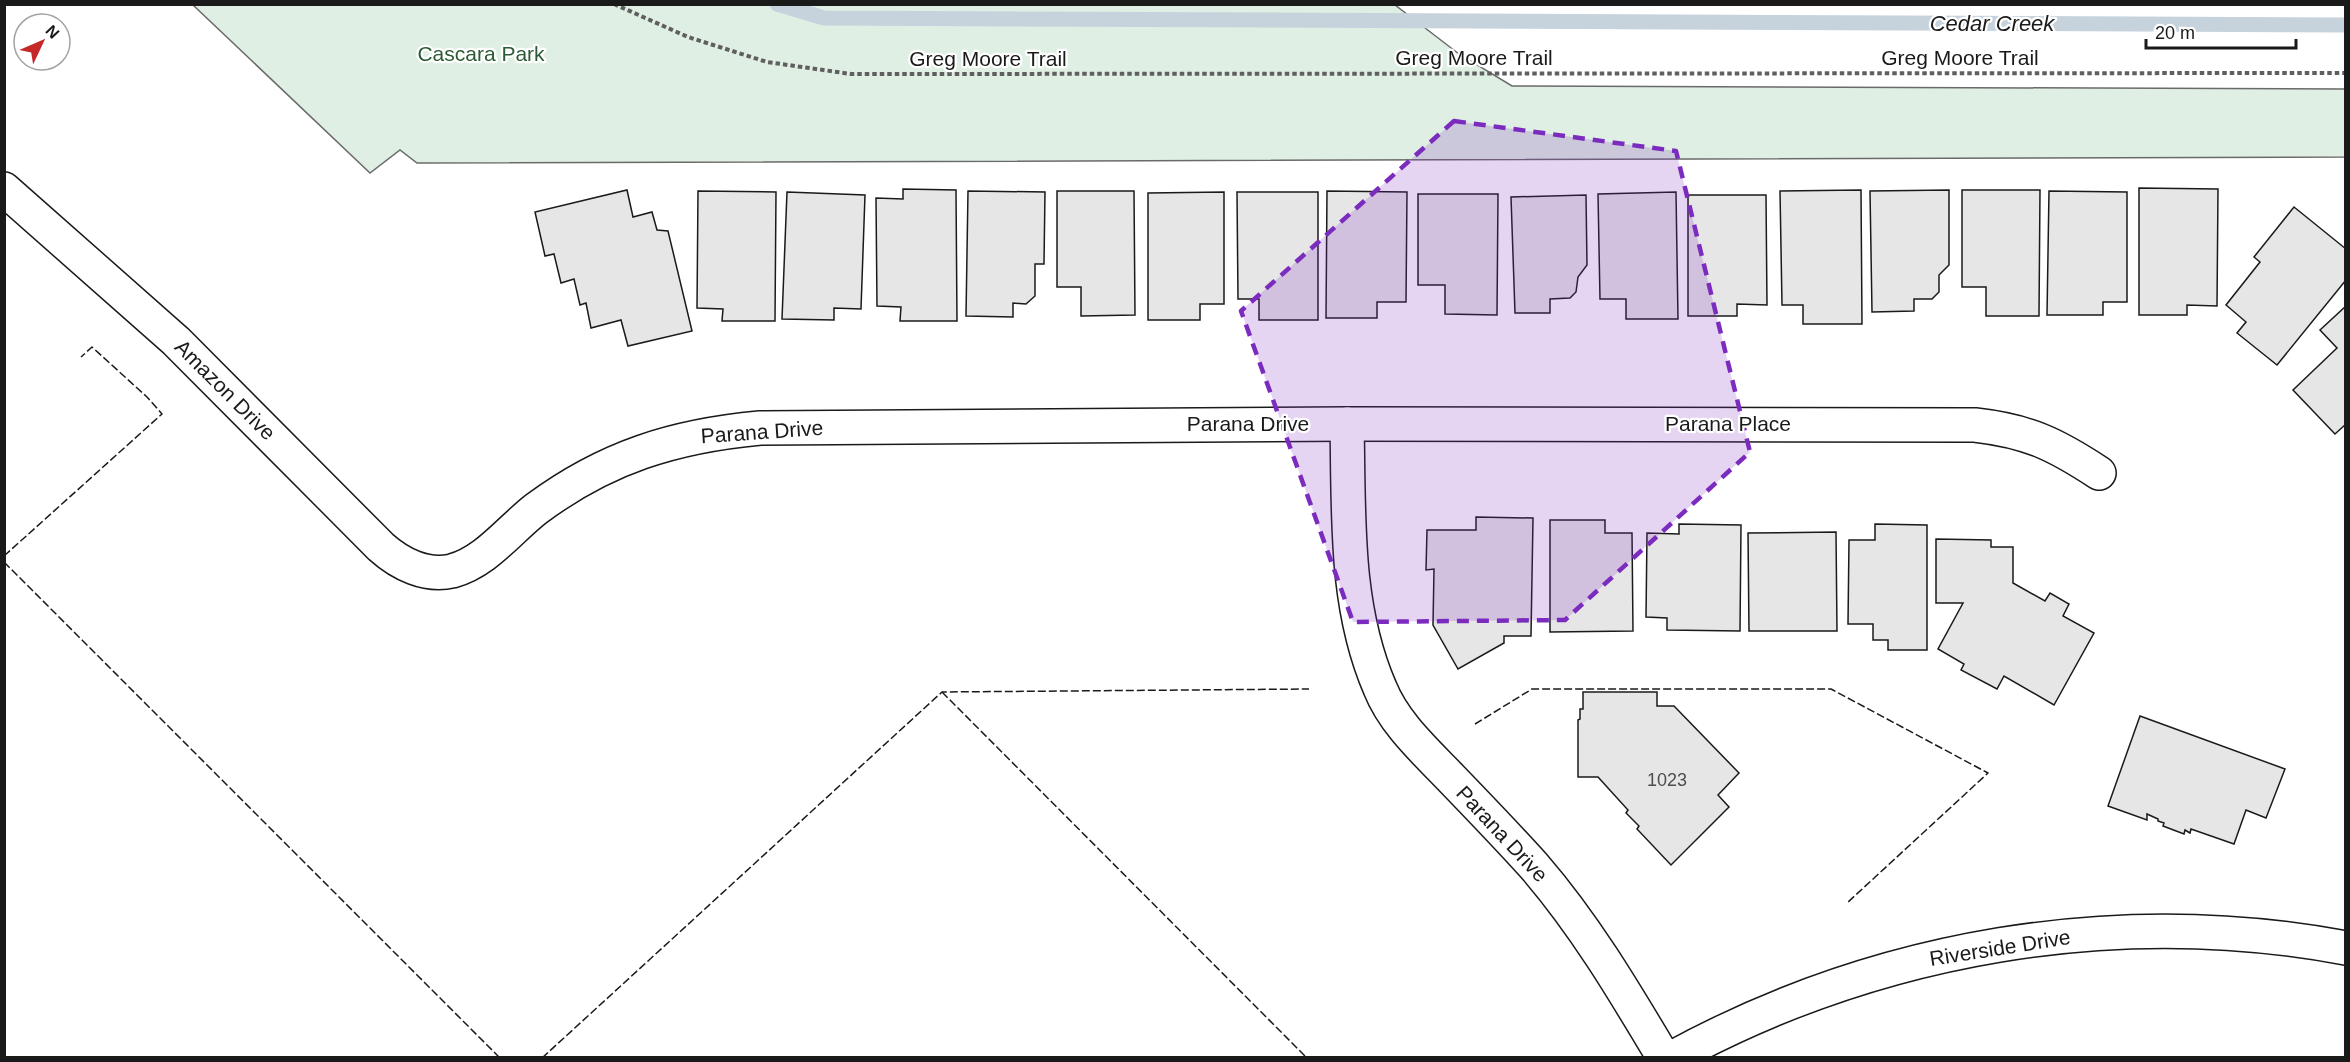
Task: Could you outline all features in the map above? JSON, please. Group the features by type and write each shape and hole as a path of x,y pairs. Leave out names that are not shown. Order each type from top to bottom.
{"street":[{"name":"Amazon Drive","path":"4,189 176,341 390,554 418,569 435,573 452,571"},
{"name":"Parana Drive","path":"452,571 475,561 533,511 587,474 610,463 660,446 726,431 796,427 1347,424 1350,536 1355,604 1364,646 1381,691 1416,742 1516,847 1569,907 1600,952 1664,1058"},
{"name":"Parana Place","path":"1347,424 1975,425 2015,431 2053,444 2099,473"},
{"name":"Riverside Drive","path":"1672,1058 1734,1025 1814,992 1896,966 1983,947 2061,937 2152,932 2246,934 2346,948"}],"path":[{"name":"Greg Moore Trail","path":"614,4 688,36 767,62 851,74 2346,73"}],"highlighted area":[{"path":"1454,121 1676,151 1750,452 1565,620 1353,622 1241,311"}],"green space":[{"name":"Cascara Park","path":"193,5 1395,5 1459,54 1512,86 2345,89 2345,157 417,163 400,150 370,173"}],"building":[{"path":"2139,188 2218,189 2217,306 2187,305 2187,315 2139,315"},
{"path":"903,189 956,190 957,321 900,321 901,307 877,306 876,198 903,199"},
{"path":"627,190 633,217 652,212 657,230 668,231 692,331 628,346 621,320 591,328 586,303 580,305 574,279 561,283 554,254 545,256 535,212"},
{"path":"1861,190 1862,324 1803,324 1803,305 1782,305 1780,191"},
{"path":"1949,190 1949,265 1939,275 1939,292 1932,299 1914,299 1914,311 1872,312 1870,191"},
{"path":"1962,190 2040,190 2039,316 1986,316 1986,287 1962,287"},
{"path":"698,191 776,192 775,321 722,321 723,309 697,308"},
{"path":"968,191 1045,192 1044,264 1035,264 1035,296 1026,304 1013,303 1013,317 966,316"},
{"path":"1057,191 1134,191 1135,315 1081,316 1081,287 1057,287"},
{"path":"1327,191 1407,192 1406,302 1377,302 1377,318 1326,318"},
{"path":"2049,191 2127,192 2127,302 2103,302 2103,315 2047,315"},
{"path":"787,192 865,195 861,309 834,308 834,320 782,319"},
{"path":"1224,192 1224,304 1200,304 1200,320 1148,320 1148,193"},
{"path":"1237,192 1318,192 1318,320 1259,320 1259,299 1238,299"},
{"path":"1676,192 1678,319 1626,319 1626,299 1600,299 1598,194"},
{"path":"1418,194 1498,194 1497,315 1445,314 1445,285 1418,285"},
{"path":"1586,195 1587,265 1578,277 1576,292 1570,298 1550,299 1550,313 1515,313 1511,197"},
{"path":"1688,195 1766,195 1767,305 1737,304 1737,316 1688,316"},
{"path":"2294,207 2346,249 2346,280 2277,365 2237,333 2246,322 2226,305 2260,262 2254,257"},
{"path":"2346,306 2346,424 2335,434 2293,390 2337,348 2320,330"},
{"path":"1476,517 1533,518 1531,636 1504,636 1504,643 1458,669 1433,625 1434,569 1426,570 1427,530 1476,530"},
{"path":"1550,520 1605,520 1605,533 1632,533 1633,631 1550,632"},
{"path":"1679,524 1741,525 1740,631 1667,630 1667,618 1646,617 1647,533 1679,534"},
{"path":"1875,524 1927,525 1927,650 1888,650 1888,640 1873,640 1873,624 1848,624 1849,540 1875,540"},
{"path":"1836,532 1837,631 1749,631 1748,533"},
{"path":"1936,539 1991,540 1991,547 2013,547 2013,583 2045,601 2050,593 2069,604 2063,616 2094,633 2054,705 2004,676 1997,689 1961,670 1964,664 1938,649 1963,603 1936,603"},
{"path":"1583,692 1657,692 1657,706 1674,706 1739,773 1718,795 1729,807 1671,865 1637,829 1639,826 1626,813 1628,810 1598,777 1578,777 1578,720 1580,709 1583,709"},
{"path":"2140,716 2285,769 2266,818 2246,810 2234,844 2191,829 2190,833 2185,830 2184,834 2163,826 2164,823 2147,814 2147,820 2108,806"}],"waterway":[{"name":"Cedar Creek","path":"777,4 824,18 2346,25"}],"fence":[{"path":"4,556 162,414 147,397 92,347 81,357"},
{"path":"4,562 500,1058"},
{"path":"542,1058 942,692 1309,689"},
{"path":"1475,724 1532,689 1831,689 1988,773 1847,903"},
{"path":"942,692 1307,1058"}]}
